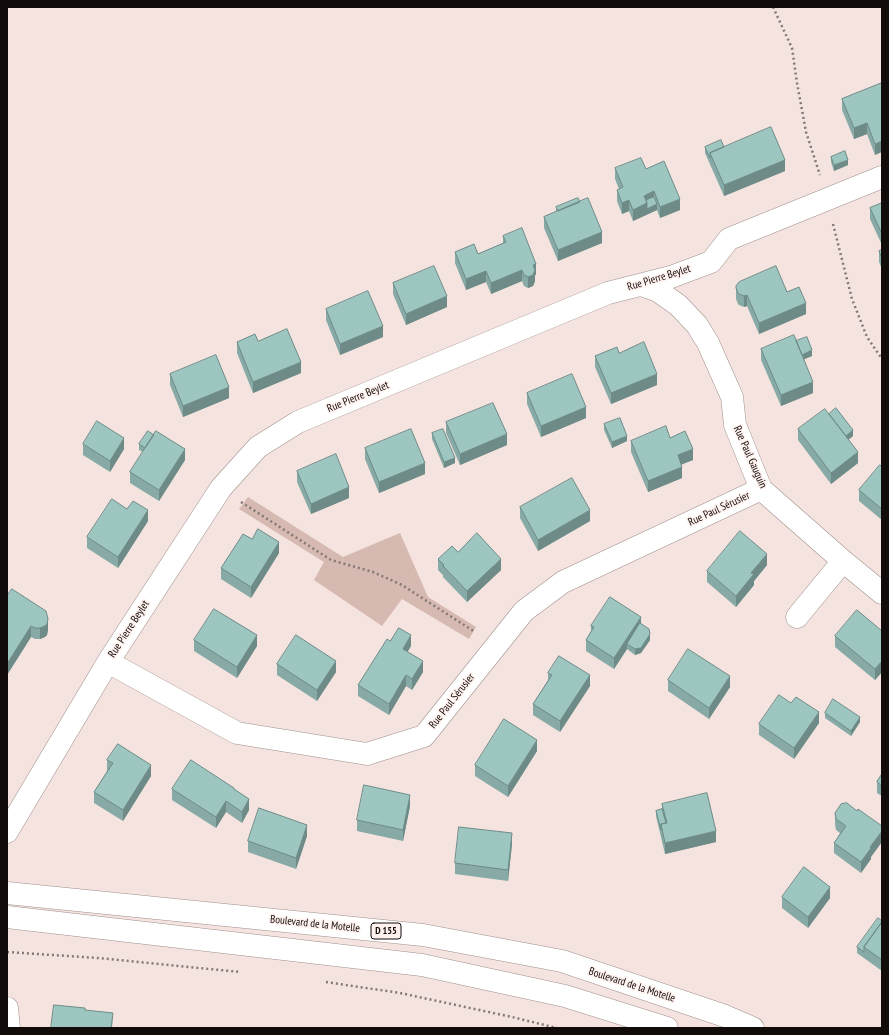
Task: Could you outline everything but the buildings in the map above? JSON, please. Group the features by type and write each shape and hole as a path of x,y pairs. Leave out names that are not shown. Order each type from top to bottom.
{"street":[{"name":"Rue Pierre Beylet","path":"7,832 108,662 221,488 258,447 298,422 608,293 671,277 710,262 729,239 882,177"},
{"name":"Rue Paul Gauguin","path":"641,285 658,291 678,305 697,325 708,342 732,397 735,426 761,489 882,593"},
{"name":"Rue Paul Sérusier","path":"108,662 237,733 366,754 424,736 524,611 563,582 761,489"},
{"path":"798,617 843,561"},
{"name":"Boulevard de la Motelle","path":"7,893 423,934 562,961 725,1016 753,1028"},
{"path":"7,917 422,965 565,996 667,1028"},
{"path":"7,1008 9,1028"}],"path":[{"path":"773,7 792,48 806,132 827,200 852,299 866,337 882,359"},
{"path":"221,488 331,560 373,572 402,585 496,646"},
{"path":"7,952 98,958 247,972"},
{"path":"323,981 400,993 557,1028"}],"shaded area":[{"path":"248,497 343,557 400,533 428,597 476,627 469,639 402,599 382,626 314,580 324,562 239,509"}]}
